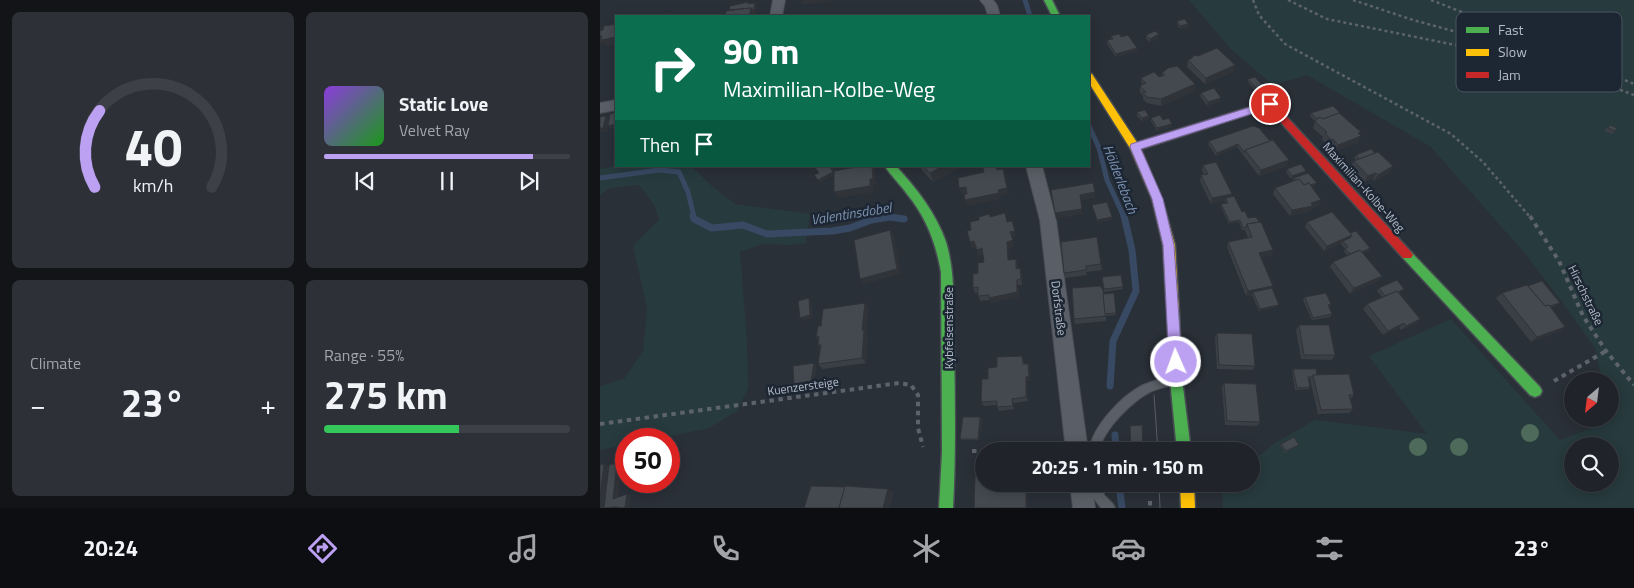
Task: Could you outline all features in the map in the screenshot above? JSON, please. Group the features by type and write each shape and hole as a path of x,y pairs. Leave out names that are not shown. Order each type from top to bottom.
{"street":[{"path":"776,15 779,0"},
{"path":"986,0 991,5 994,15"},
{"path":"1048,0 1056,15"},
{"path":"1090,78 1135,147 1157,199 1169,245 1176,379 1183,442"},
{"name":"Maximilian-Kolbe-Weg","path":"1135,147 1270,104 1475,329 1535,391"},
{"path":"600,108 615,105"},
{"name":"Kybfelsenstraße","path":"891,167 934,221 945,249 947,272 949,452 946,508"},
{"name":"Dorfstraße","path":"1034,167 1048,220 1081,442"},
{"path":"1082,492 1084,508"},
{"path":"1187,492 1188,508"}],"lane":[{"path":"1095,442 1106,424 1134,397 1146,389 1176,379"},
{"path":"1099,492 1099,497 1109,508"}],"path":[{"name":"Hirschstraße","path":"1253,0 1259,15 1285,44 1451,134 1483,162 1527,212 1559,262 1583,316 1606,351 1634,385"},
{"path":"1288,0 1327,19 1456,45"},
{"path":"1352,0 1456,32"},
{"path":"1430,0 1461,12"},
{"path":"1622,79 1634,84"},
{"path":"1622,91 1634,95"},
{"path":"1571,372 1606,351"},
{"name":"Kuenzersteige","path":"600,424 899,383 911,384 918,395 918,428 925,456 949,452"},
{"path":"949,452 975,452"},
{"path":"1150,501 1150,508"}],"green space":[{"path":"1189,0 1634,0 1634,508 1223,508 1222,492 1260,492 1260,455 1275,443 1315,420 1427,434 1369,356 1451,319 1560,440 1564,439 1564,492 1619,492 1619,437 1568,437 1592,428 1619,428 1619,372 1600,372 1595,348 1563,303 1527,256 1431,147 1307,75 1273,85 1231,49"},
{"path":"615,166 692,167 735,204 810,214 806,243 790,245 763,244 740,252 747,340 748,388 737,411 709,428 680,434 680,428 615,428 615,447 600,450 600,386 624,379 643,351 647,308 633,246 659,220 655,206 639,185 610,188 600,195 600,169"}],"building":[{"path":"748,2 748,4 755,3 753,11 751,8 729,10 730,6"},
{"path":"751,8 749,15 725,15 726,11"},
{"path":"1185,19 1188,24 1180,26 1177,21"},
{"path":"615,24 615,37 601,40 600,31 603,30 604,26"},
{"path":"1155,31 1159,34 1150,39 1146,35"},
{"path":"1119,34 1121,37 1128,35 1137,48 1116,54 1107,40 1113,39 1111,36"},
{"path":"1217,48 1235,65 1206,78 1188,60 1194,55 1198,56"},
{"path":"1177,66 1195,84 1161,99 1147,97 1143,93 1146,92 1140,86 1146,83 1141,78 1154,72 1159,77 1165,75 1162,73 1168,68"},
{"path":"1255,77 1264,87 1257,89 1248,79"},
{"path":"1214,88 1221,98 1208,102 1201,93"},
{"path":"1333,106 1342,115 1339,113 1323,119 1319,117 1317,119 1311,113"},
{"path":"1145,110 1149,116 1142,118 1137,112"},
{"path":"615,113 615,124 608,126 610,114"},
{"path":"1339,113 1361,132 1358,133 1361,136 1338,145 1315,122 1319,117 1323,119"},
{"path":"1160,115 1163,120 1169,118 1172,124 1157,128 1151,118"},
{"path":"606,116 603,128 600,128 600,117"},
{"path":"1610,125 1617,128 1615,131 1608,128"},
{"path":"1253,126 1259,128 1269,140 1273,139 1275,142 1273,140 1245,150 1245,153 1238,144 1217,153 1209,141"},
{"path":"1273,140 1289,160 1261,170 1245,150"},
{"path":"1371,149 1375,153 1359,159 1356,155"},
{"path":"1378,152 1393,166 1378,175 1376,173 1368,176 1354,161"},
{"path":"1216,162 1232,194 1212,198 1201,175 1208,174 1203,165"},
{"path":"1301,164 1306,171 1292,176 1287,169"},
{"path":"815,167 830,167 833,172 818,180 814,175 819,173"},
{"path":"856,167 872,167 873,179 870,179 870,186 834,192 834,171"},
{"path":"924,167 941,167 930,173"},
{"path":"983,167 996,167 997,170 1003,169 1007,188 998,190 999,193 965,200 964,194 967,194 966,187 959,188 958,178 984,172"},
{"path":"1308,173 1317,183 1304,185 1299,179 1296,180 1294,178"},
{"path":"1299,179 1304,185 1309,183 1321,200 1311,203 1313,206 1292,210 1275,188"},
{"path":"1093,183 1095,192 1080,195 1082,209 1055,213 1051,190"},
{"path":"1234,196 1242,212 1245,211 1248,218 1256,217 1259,222 1247,224 1243,228 1240,220 1230,222 1221,204 1228,203 1226,198"},
{"path":"1107,202 1112,217 1097,220 1092,205"},
{"path":"1332,212 1352,235 1327,246 1307,222"},
{"path":"1005,213 1007,222 1012,221 1015,231 1010,232 1013,240 1007,242 1008,260 1016,259 1016,269 1020,268 1021,279 1017,280 1017,292 989,298 989,295 978,296 978,287 973,288 973,274 978,273 978,263 984,262 982,248 977,250 974,241 970,242 967,231 971,230 970,222 979,220 979,217 989,214 990,217"},
{"path":"1261,222 1273,250 1259,253 1273,286 1248,291 1228,242 1252,237 1247,224"},
{"path":"890,230 897,269 860,279 854,240"},
{"path":"1356,231 1370,248 1362,252 1360,250 1350,254 1345,249 1348,247 1343,241 1350,238 1352,235 1350,233"},
{"path":"1097,237 1101,264 1086,266 1086,270 1064,273 1061,242"},
{"path":"1360,250 1382,276 1354,288 1333,262"},
{"path":"1121,275 1123,287 1104,289 1102,277"},
{"path":"1397,280 1404,289 1385,296 1379,288"},
{"path":"1542,281 1560,303 1545,306 1528,286"},
{"path":"1527,285 1545,306 1549,305 1565,327 1537,337 1502,293"},
{"path":"1100,286 1103,290 1106,316 1074,319 1072,288"},
{"path":"1272,288 1279,305 1260,309 1253,292"},
{"path":"1397,291 1420,319 1406,326 1404,323 1388,331 1367,304"},
{"path":"1114,293 1116,313 1105,314 1103,294"},
{"path":"1326,293 1331,304 1328,305 1332,314 1313,318 1305,297"},
{"path":"809,298 810,315 800,318 798,301"},
{"path":"865,303 862,330 864,330 862,358 818,364 821,345 818,345 819,336 816,337 818,326 821,326 823,309"},
{"path":"1299,325 1329,325 1335,355 1304,355"},
{"path":"1217,333 1252,334 1255,366 1219,365"},
{"path":"1022,356 1023,364 1028,364 1029,376 1026,377 1026,397 1012,399 1013,406 997,407 997,401 981,402 982,379 988,379 988,368 997,367 997,357"},
{"path":"814,363 811,381 794,384 793,366"},
{"path":"1293,369 1316,369 1317,375 1308,377 1310,387 1297,388"},
{"path":"1349,374 1354,395 1349,395 1353,409 1321,410 1313,375"},
{"path":"1224,383 1256,384 1260,422 1227,421"},
{"path":"963,417 980,417 978,439 960,439"},
{"path":"1142,425 1143,442 1131,442 1130,426"},
{"path":"1294,437 1299,445 1286,451 1281,444"},
{"path":"604,464 600,497 600,465"},
{"path":"615,464 613,499 627,494 625,507 604,508 609,465"},
{"path":"975,476 975,492 1026,492 1026,508 974,508"},
{"path":"811,486 845,487 839,508 804,508"},
{"path":"845,486 888,489 883,508 839,508"}],"waterway":[{"name":"Hölderlebach","path":"1025,0 1030,15"},
{"name":"Hölderlebach","path":"1090,128 1099,148 1107,180 1124,217"},
{"name":"Valentinsdobel","path":"600,178 659,170 679,172 688,192 694,217"},
{"name":"Valentinsdobel","path":"693,216 694,219 712,228 743,225 767,234 832,231 850,228 871,220 890,217 904,219"},
{"name":"Hölderlebach","path":"1110,386 1113,341 1136,291 1132,250 1124,216"},
{"name":"Hölderlebach","path":"1115,435 1115,442"},
{"name":"Hölderlebach","path":"1120,492 1122,508"}],"tram line":[{"path":"1154,395 1157,442"},
{"path":"1159,492 1160,508"}],"traffic: fast":[{"path":"1048,0 1056,15"},
{"path":"891,167 911,190 928,214 940,241 947,272 949,452 946,508"},
{"path":"1407,255 1535,391"},
{"path":"1173,313 1176,379 1183,442"}],"traffic: slow":[{"path":"1090,78 1135,147 1157,199 1169,245 1173,313"},
{"path":"1187,492 1188,508"}],"traffic: jam":[{"path":"1135,147 1270,104 1407,255"}],"route":[{"path":"1176,362 1169,245 1157,199 1135,147 1270,104"}]}
